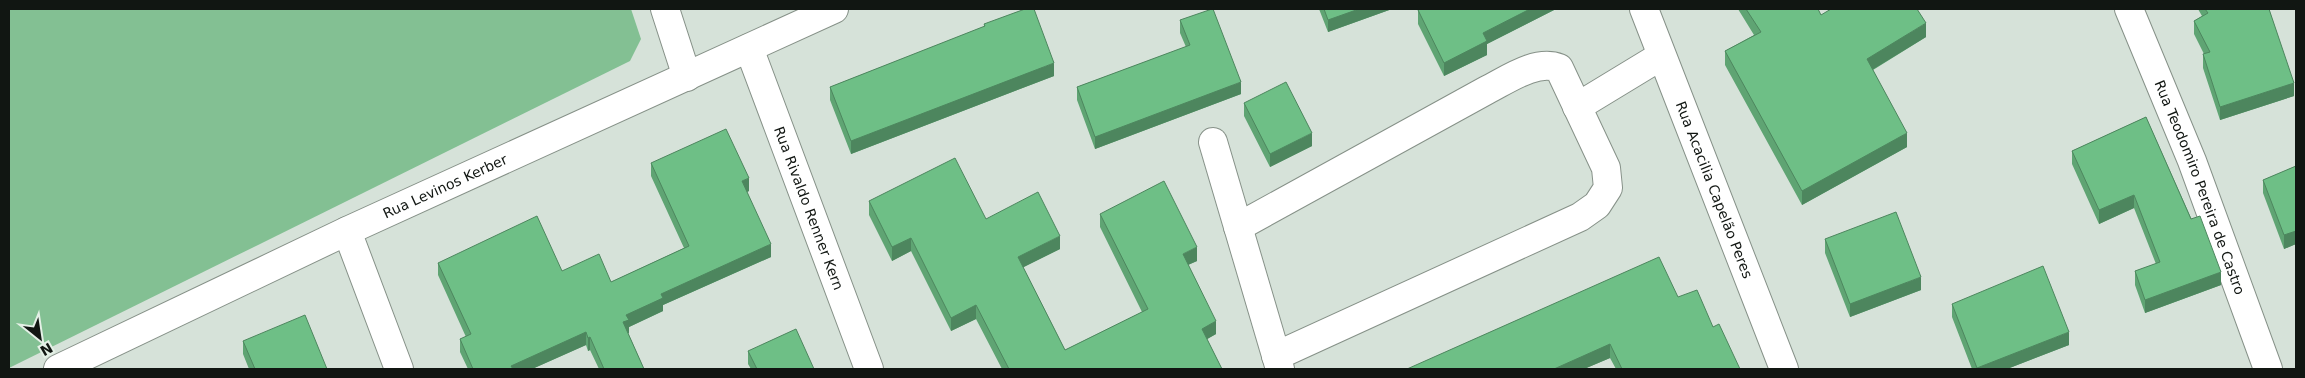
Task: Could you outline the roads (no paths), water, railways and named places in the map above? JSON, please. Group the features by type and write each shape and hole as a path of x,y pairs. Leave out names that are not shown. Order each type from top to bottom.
{"street":[{"path":"665,9 687,77"},
{"name":"Rua Levinos Kerber","path":"58,369 347,231 834,9"},
{"name":"Rua Acacilia Capelão Peres","path":"1644,9 1784,369"},
{"name":"Rua Teodomiro Pereira de Castro","path":"2129,9 2192,161 2268,369"},
{"name":"Rua Rivaldo Renner Kern","path":"749,48 869,369"},
{"path":"1577,107 1661,56"},
{"path":"1213,142 1238,227 1278,363 1580,217 1597,205 1608,188 1606,168 1559,68 1552,65 1533,68 1487,90 1238,227"},
{"path":"347,231 399,369"}]}
